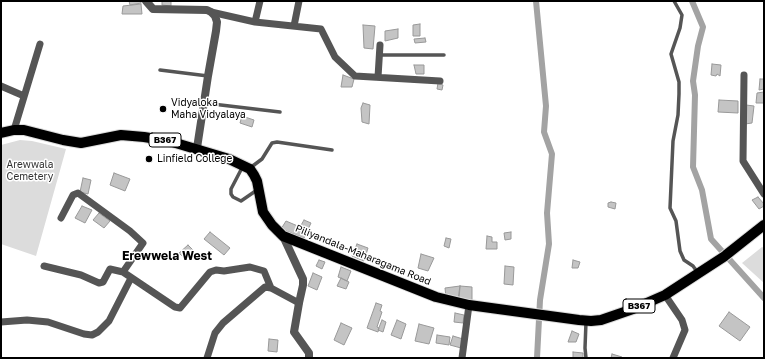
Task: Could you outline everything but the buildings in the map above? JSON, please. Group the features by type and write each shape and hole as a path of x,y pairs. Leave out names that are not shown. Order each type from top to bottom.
{"main road":[{"name":"B367","path":"1,133 14,130 29,131 63,140 81,142 121,136 144,137 197,148 246,167"},
{"name":"Piliyandala-Maharagama Road","path":"246,167 256,178 263,212 267,219 283,236 436,297 469,305 586,321 601,320 611,317 665,295 726,255 764,225"}],"street":[{"path":"146,1 150,6 158,10 200,10 255,22 321,30 335,57 355,76 440,81"},
{"path":"255,22 260,1"},
{"path":"294,26 299,1"},
{"path":"197,148 217,22 215,16 211,12"},
{"path":"14,130 40,44"},
{"path":"378,77 380,45"},
{"path":"744,76 742,161 764,194"},
{"path":"1,86 24,96"},
{"path":"61,218 73,195 78,193 130,231 142,243 123,272"},
{"path":"283,236 302,279 303,285 294,332 309,353 309,358"},
{"path":"44,266 81,275 99,283 103,282 110,269 123,272 176,307 180,308 210,272 216,270 224,271 250,267 264,271 271,288"},
{"path":"1,322 27,320 48,322 84,334 92,335 98,332 109,320 131,278"},
{"path":"207,358 215,333 223,323 265,287 271,288 299,302"},
{"path":"665,295 682,320 685,330 673,358"},
{"path":"462,358 469,305"}],"lane":[{"path":"674,1 682,16 680,28 671,54 679,82 679,94 678,115 673,142 670,208 676,221 680,251 684,260 693,266 699,274"},
{"path":"380,55 444,55"},
{"path":"160,70 208,76"},
{"path":"204,103 280,112"},
{"path":"258,189 241,202 231,194 231,189 246,167 262,159 272,143 277,142 332,150"},
{"path":"586,321 586,358"}],"green space":[{"name":"Arewwala Cemetery","path":"20,140 32,141 66,149 36,256 1,244 1,145"},
{"path":"762,247 764,248 764,283 742,263"}],"waterway":[{"path":"536,1 546,106 544,132 552,154 547,213 549,244 540,300 537,358"},
{"path":"692,1 703,27 698,46 693,81 695,95 693,167 702,190 711,239 764,298"}],"place":[{"name":"Vidyaloka Maha Vidyalaya","path":"163,109"},
{"name":"Linfield College","path":"149,159"}],"district":[{"name":"Erewwela West","path":"167,256"}]}
